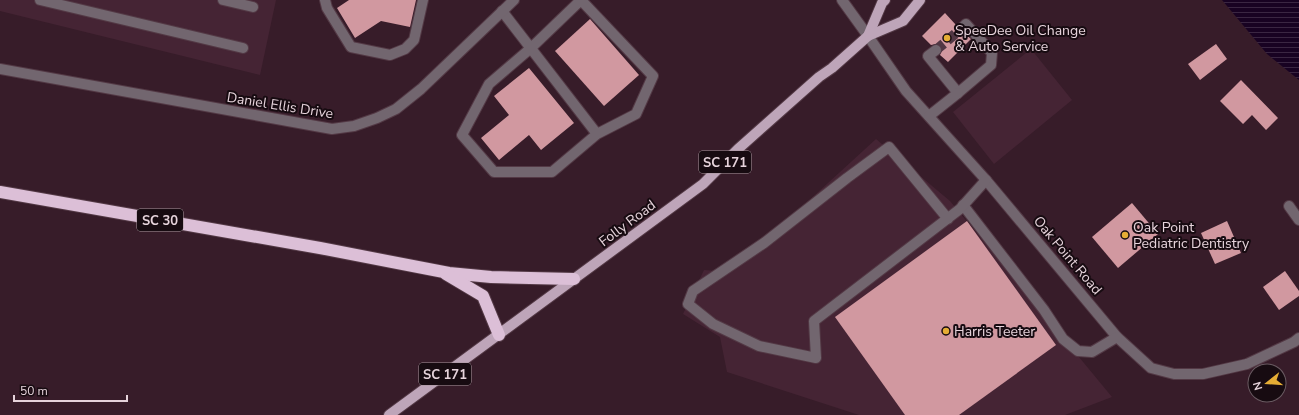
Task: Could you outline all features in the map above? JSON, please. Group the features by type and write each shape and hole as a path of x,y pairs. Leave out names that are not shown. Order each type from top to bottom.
{"highway":[{"name":"SC 30","path":"0,192 320,248 440,271 491,277 574,279"},
{"path":"440,271 483,296 499,335"}],"main road":[{"name":"Folly Road","path":"868,36 882,3 885,0"},
{"name":"Folly Road","path":"389,415 702,184 819,77 832,68 868,36 903,21 920,0"}],"street":[{"path":"40,0 243,48"},
{"path":"224,0 253,7"},
{"path":"325,0 327,8 351,47 390,55 405,49 414,40 423,0"},
{"name":"Daniel Ellis Drive","path":"0,69 332,130 354,126 377,118 396,109 421,88 514,0"},
{"path":"580,0 653,76 636,114 597,134 552,172 494,172 462,135 489,84 531,48 580,0"},
{"name":"Oak Point Road","path":"842,0 906,91 986,180 1117,337 1151,368 1174,374 1203,374 1247,364 1294,342 1299,338"},
{"path":"502,11 597,134"},
{"path":"928,116 991,65 992,53 966,24 961,29"},
{"path":"936,50 928,56 958,93"},
{"path":"948,218 889,147 764,243 693,291 688,304 713,324 759,346 816,358 814,321 948,218 963,206 986,180"},
{"path":"963,206 1044,310 1063,339 1078,351 1092,352 1117,337"},
{"path":"1289,206 1299,220"}],"shaded area":[{"path":"0,0 276,0 260,75 0,11"},
{"path":"1222,0 1299,0 1299,80 1267,54"},
{"path":"1031,49 1072,100 994,164 953,112"},
{"path":"876,139 950,201 1112,397 1065,415 859,415 727,372 720,337 683,314 704,270 731,272"}],"building":[{"path":"349,0 416,0 410,27 381,21 355,38 337,8"},
{"name":"SpeeDee Oil Change & Auto Service","path":"945,13 956,25 956,33 960,35 965,34 971,39 948,62 940,55 942,50 941,46 936,44 931,45 922,36"},
{"path":"590,19 639,75 604,106 555,51"},
{"path":"1216,44 1227,59 1200,80 1188,64"},
{"path":"529,68 574,123 541,150 529,135 499,160 481,138 509,115 494,96"},
{"path":"1241,80 1278,118 1266,130 1252,115 1243,124 1220,101"},
{"name":"Oak Point Pediatric Dentistry","path":"1132,203 1158,234 1118,268 1092,237"},
{"name":"Harris Teeter","path":"967,221 1056,345 959,415 905,415 835,317"},
{"path":"1227,221 1241,253 1215,264 1201,233"},
{"path":"1285,271 1299,291 1299,296 1279,310 1263,287"}],"tunnel":[{"path":"936,50 961,29"}],"place":[{"name":"SpeeDee Oil Change & Auto Service","path":"947,38"},
{"name":"Oak Point Pediatric Dentistry","path":"1125,235"},
{"name":"Harris Teeter","path":"946,331"}]}
